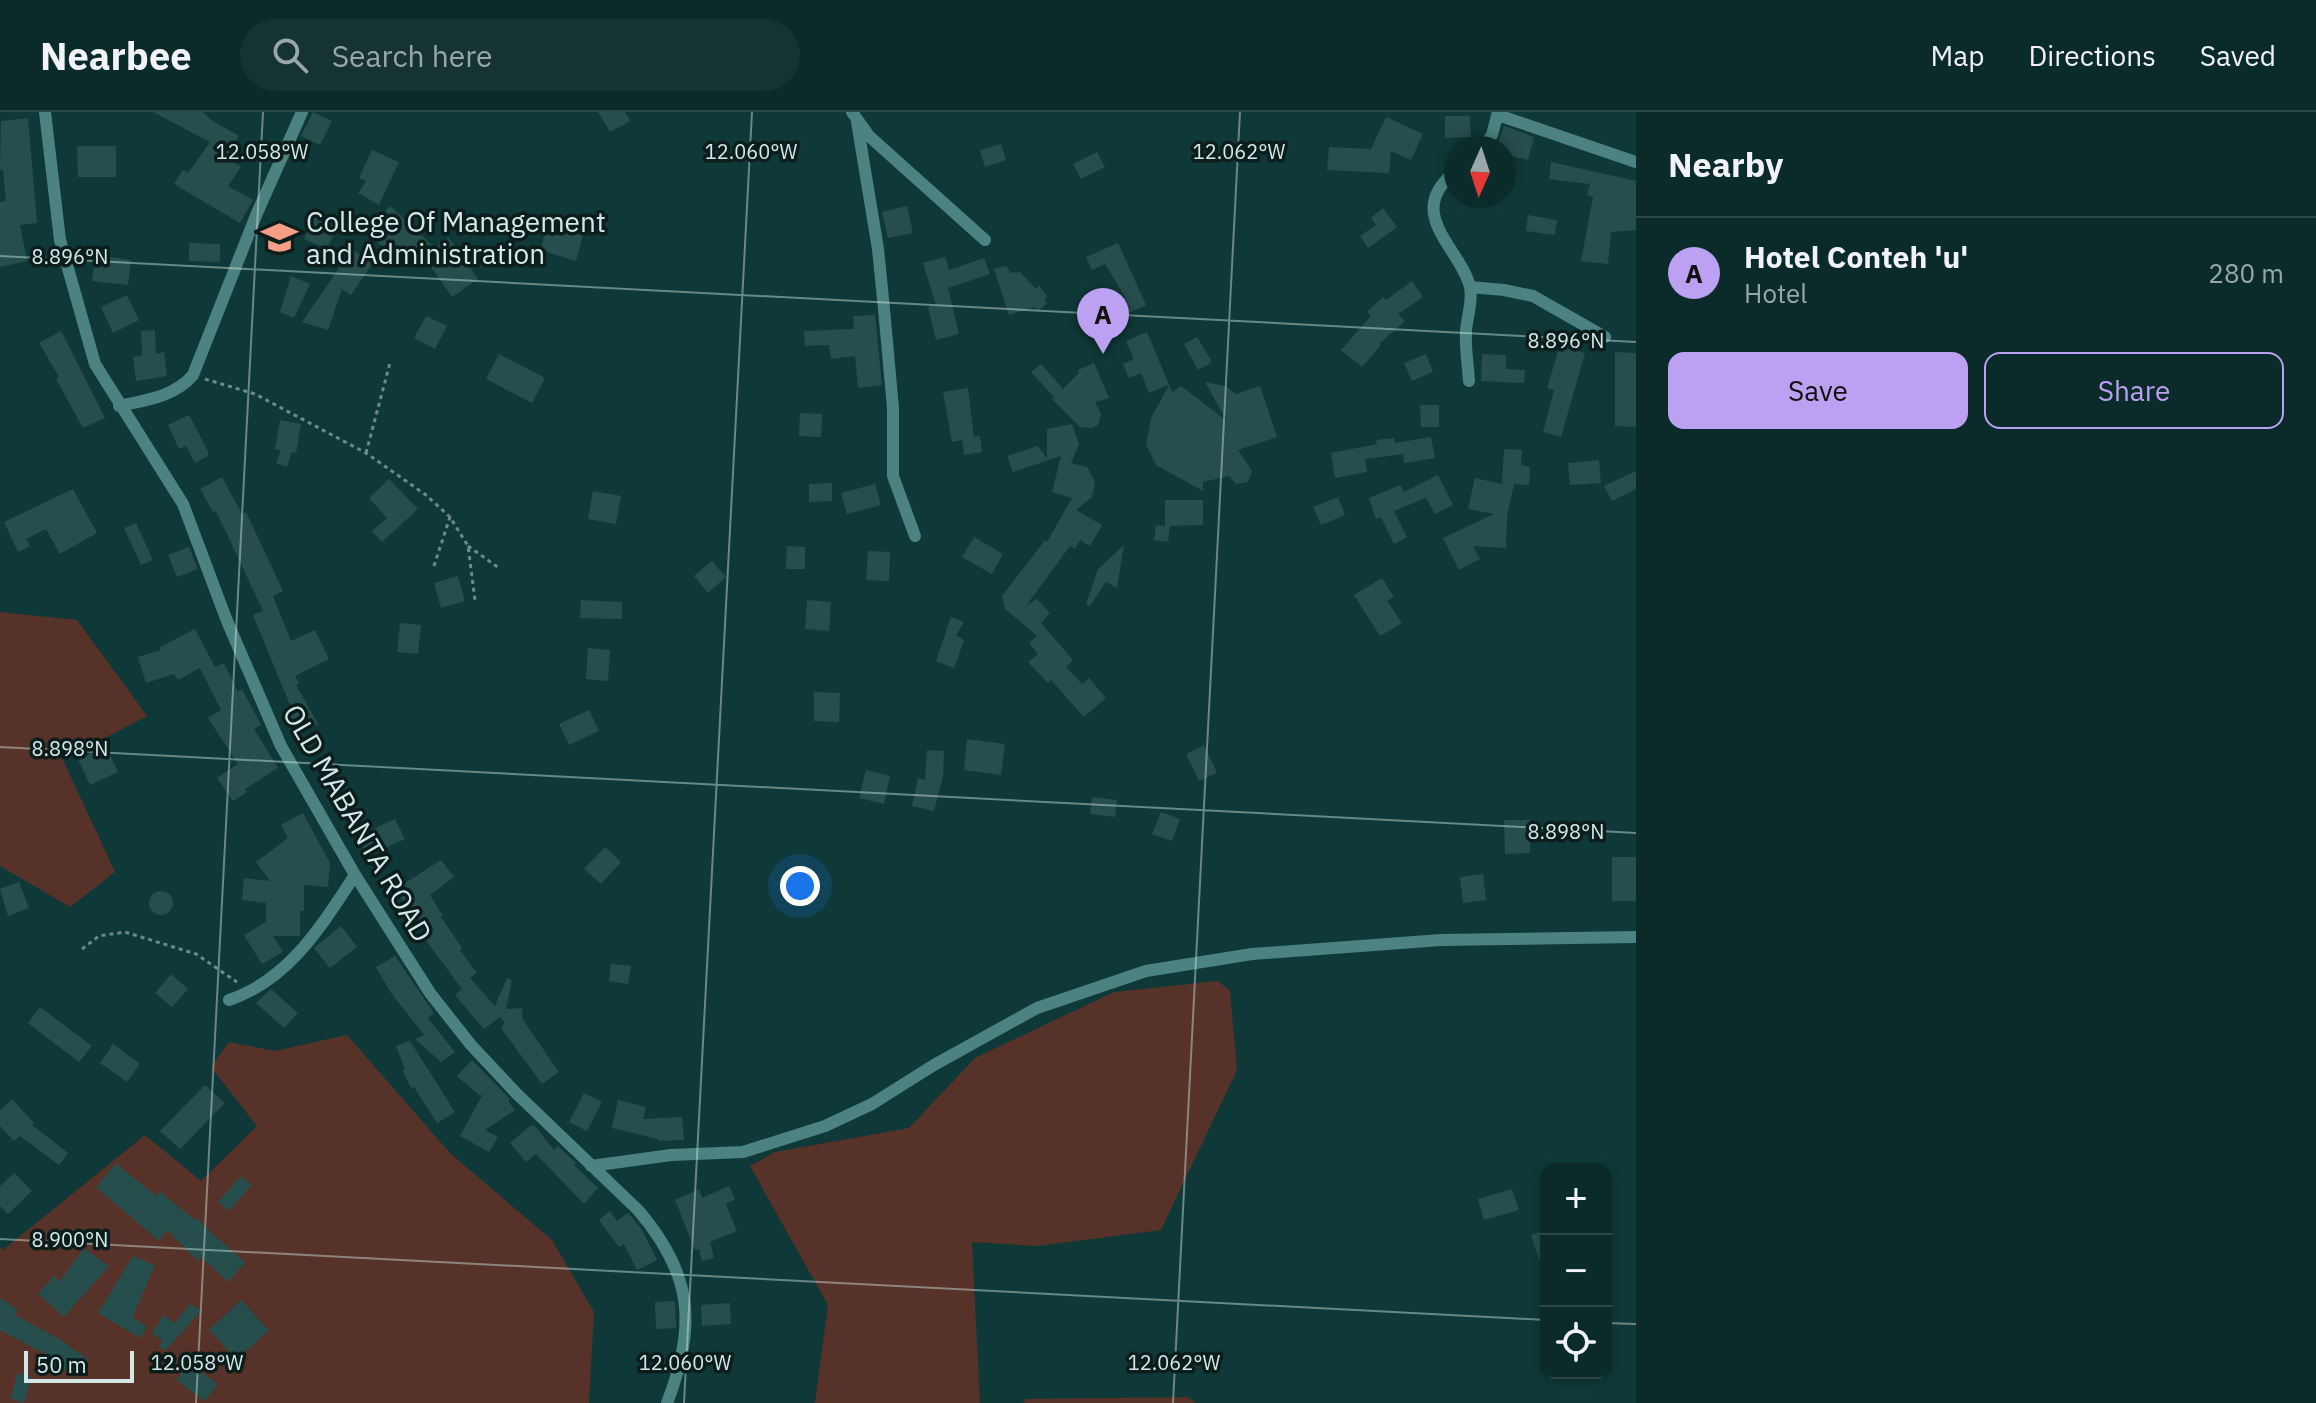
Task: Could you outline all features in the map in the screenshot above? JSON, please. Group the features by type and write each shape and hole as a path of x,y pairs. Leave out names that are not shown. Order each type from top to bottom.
{"street":[{"name":"OLD MABANTA ROAD","path":"45,112 60,240 95,364 183,504 227,621 281,746 355,875 430,993 471,1045 654,1228 682,1280 686,1322 678,1376 667,1403"},
{"path":"119,406 165,395 183,387 193,375 257,213 302,112"},
{"path":"1491,136 1498,113 1636,162"},
{"path":"855,117 869,136 985,240"},
{"path":"855,117 878,249 893,408 893,476 915,536"},
{"path":"1444,183 1438,189 1435,205 1437,223 1442,240 1470,287 1471,303 1466,329 1469,381"},
{"path":"1470,287 1533,296 1605,337"},
{"path":"229,1000 280,974 326,920 355,875"},
{"path":"591,1166 671,1155 743,1152 825,1126 872,1104 934,1065 1037,1008 1146,971 1252,954 1441,940 1636,937"}],"path":[{"path":"366,453 390,363"},
{"path":"193,375 255,394 366,453 426,495 450,517 468,546 499,568"},
{"path":"434,566 450,517"},
{"path":"468,546 475,600"},
{"path":"82,949 99,936 125,932 196,954 251,991"}],"shaded area":[{"path":"0,612 77,620 147,716 63,760 115,872 70,907 0,866"},
{"path":"1218,981 1230,991 1237,1070 1161,1230 1038,1246 972,1242 980,1403 815,1403 828,1305 750,1166 775,1152 909,1128 975,1058 1114,992"},
{"path":"347,1035 450,1153 552,1240 594,1312 589,1403 0,1403 0,1247 3,1250 145,1135 201,1181 257,1126 211,1067 229,1042 275,1051"},
{"path":"1187,1397 1197,1403 1023,1403 1026,1399"}],"building":[{"path":"153,112 203,112 239,136 226,157 241,167 228,186 253,200 240,223 174,184 183,170 188,173 210,142"},
{"path":"313,112 332,121 320,145 301,136"},
{"path":"598,112 625,112 630,121 610,132"},
{"path":"1445,116 1470,116 1471,136 1445,136"},
{"path":"1386,117 1423,134 1411,160 1391,151 1389,173 1327,170 1329,147 1371,149"},
{"path":"28,118 37,223 20,225 27,261 0,267 0,202 6,201 3,170 0,170 1,121"},
{"path":"1504,126 1534,137 1528,160 1516,157 1516,136 1500,136"},
{"path":"1001,144 1006,160 985,167 980,150"},
{"path":"77,146 116,146 116,177 78,177"},
{"path":"372,150 399,162 379,205 358,193 366,181 359,178"},
{"path":"1097,152 1105,167 1081,179 1073,164"},
{"path":"1551,162 1636,181 1636,230 1611,232 1608,264 1581,261 1593,197 1587,195 1590,184 1549,179"},
{"path":"390,206 435,248 449,238 478,279 452,297 422,254 407,268 366,232"},
{"path":"907,206 913,233 888,238 882,212"},
{"path":"1383,208 1397,227 1368,248 1360,236 1376,225 1371,218"},
{"path":"317,212 339,223 327,249 304,239"},
{"path":"1528,215 1557,220 1555,235 1526,231"},
{"path":"548,224 583,235 576,261 540,250"},
{"path":"189,243 220,244 220,262 189,261"},
{"path":"1118,243 1146,305 1129,313 1123,318 1124,324 1114,329 1104,308 1125,297 1105,264 1092,270 1086,257"},
{"path":"352,249 373,263 351,295 342,289 328,330 302,322"},
{"path":"95,255 131,260 128,285 92,281"},
{"path":"945,257 949,270 984,258 990,274 948,288 959,334 936,340 928,307 936,305 923,263"},
{"path":"1006,266 1011,273 1020,272 1036,289 1039,286 1047,296 1044,299 1047,303 1038,311 1035,307 1009,315 994,269"},
{"path":"291,276 310,284 294,318 280,312"},
{"path":"1412,281 1423,297 1398,314 1405,321 1379,344 1362,367 1341,350 1371,316 1367,312 1383,297 1386,300"},
{"path":"127,295 139,320 113,333 101,307"},
{"path":"875,315 882,385 858,388 855,356 831,359 829,345 805,346 804,331 854,329 853,316"},
{"path":"426,316 447,326 435,349 414,338"},
{"path":"155,330 156,354 164,352 167,376 136,381 133,357 142,356 141,331"},
{"path":"61,331 105,418 83,428 39,343"},
{"path":"1147,332 1172,392 1181,386 1227,421 1205,382 1225,386 1236,394 1260,386 1277,437 1238,450 1252,471 1248,482 1236,484 1229,476 1203,482 1203,491 1156,465 1146,444 1151,418 1169,385 1149,393 1141,373 1129,378 1123,364 1134,359 1126,341"},
{"path":"1197,337 1212,362 1198,370 1184,344"},
{"path":"1560,345 1585,353 1561,437 1543,432 1554,390 1547,388"},
{"path":"1615,352 1636,353 1636,427 1615,426"},
{"path":"499,354 545,378 532,403 486,379"},
{"path":"1426,354 1433,372 1412,381 1404,363"},
{"path":"1482,354 1506,355 1506,369 1525,370 1524,383 1481,381"},
{"path":"1094,363 1109,398 1095,402 1101,414 1098,425 1080,427 1031,372 1041,364 1063,389 1079,373 1078,370"},
{"path":"968,388 974,437 980,436 982,452 964,455 962,440 952,442 943,392"},
{"path":"1420,405 1439,405 1439,427 1421,427"},
{"path":"800,413 822,414 821,437 799,436"},
{"path":"189,415 208,451 208,456 195,463 186,446 179,449 168,425"},
{"path":"280,420 301,424 296,453 292,452 287,467 276,463 281,450 275,449"},
{"path":"1072,424 1079,444 1071,463 1087,467 1095,482 1092,497 1076,510 1102,525 1090,546 1080,540 1075,549 1070,546 1026,606 1037,599 1050,613 1041,623 1073,660 1066,667 1082,684 1089,678 1106,698 1084,717 1051,680 1048,683 1028,662 1038,654 1029,643 1037,636 1005,609 1002,596 1045,540 1047,542 1072,498 1052,492 1061,456 1013,472 1007,456 1038,446 1047,459 1047,429"},
{"path":"1431,437 1435,458 1404,463 1403,454 1365,459 1367,472 1335,478 1331,453 1377,444 1376,440 1394,438 1395,443"},
{"path":"1504,449 1522,450 1521,465 1530,467 1529,485 1514,484 1507,516 1506,548 1473,546 1480,559 1459,570 1443,538 1494,514 1468,509 1475,478 1502,484"},
{"path":"1599,460 1601,483 1570,485 1568,463"},
{"path":"1636,471 1636,489 1612,501 1604,486"},
{"path":"1438,475 1453,505 1435,514 1426,498 1394,511 1407,537 1394,544 1381,517 1376,519 1369,498 1400,485 1404,492"},
{"path":"222,477 242,514 246,512 283,591 273,596 291,641 315,630 329,659 295,676 299,684 296,685 318,724 298,735 287,713 292,710 253,615 263,611 216,511 213,512 200,489"},
{"path":"389,479 418,509 382,542 372,531 387,518 369,498"},
{"path":"832,483 832,501 809,502 809,484"},
{"path":"875,484 881,505 847,514 841,493"},
{"path":"73,489 97,533 60,554 46,529 26,539 30,546 18,552 4,522"},
{"path":"593,491 621,496 616,524 588,519"},
{"path":"1338,497 1345,515 1321,525 1313,507"},
{"path":"1165,500 1203,500 1203,525 1166,526 1170,526 1168,542 1154,540 1156,525 1165,526"},
{"path":"136,523 153,560 141,565 124,528"},
{"path":"974,537 1003,554 992,574 962,557"},
{"path":"1124,545 1117,588 1106,582 1090,606 1086,604 1098,569"},
{"path":"787,546 805,547 805,569 786,569"},
{"path":"189,547 198,569 177,577 168,555"},
{"path":"868,551 890,552 889,581 866,580"},
{"path":"712,561 726,577 708,593 694,576"},
{"path":"458,576 465,601 441,608 434,583"},
{"path":"1382,578 1394,597 1387,601 1402,623 1380,636 1354,595"},
{"path":"581,600 622,602 622,619 580,618"},
{"path":"807,600 831,602 829,631 805,629"},
{"path":"951,617 964,622 956,635 964,640 954,668 936,661"},
{"path":"400,623 421,625 418,654 397,652"},
{"path":"195,629 215,667 224,663 238,692 242,689 261,725 254,729 278,768 245,789 247,792 233,801 217,778 238,764 208,718 221,710 200,668 178,680 174,674 146,683 138,657 161,650 160,647"},
{"path":"588,648 610,650 608,681 586,679"},
{"path":"814,692 840,693 839,722 814,721"},
{"path":"589,710 599,731 569,745 559,724"},
{"path":"967,739 1005,744 1001,775 964,770"},
{"path":"1204,745 1217,773 1199,781 1186,754"},
{"path":"106,746 118,772 90,785 78,759"},
{"path":"927,750 944,751 943,776 934,811 912,806 918,778 925,780"},
{"path":"866,770 890,776 884,804 859,798"},
{"path":"1092,797 1117,800 1115,817 1090,814"},
{"path":"1161,812 1180,819 1172,841 1152,834"},
{"path":"303,813 330,863 328,887 304,885 300,936 273,936 283,952 262,964 244,935 266,922 266,903 242,900 244,878 270,881 256,862 288,838 281,825"},
{"path":"395,819 405,839 367,856 358,836"},
{"path":"1504,820 1530,820 1530,853 1505,854"},
{"path":"605,847 621,862 601,884 584,869"},
{"path":"1612,857 1636,857 1636,901 1612,901"},
{"path":"441,860 454,877 430,895 462,948 460,950 477,973 470,978 495,1006 507,978 512,980 506,1009 522,1008 523,1020 559,1072 542,1084 501,1028 505,1023 500,1017 484,1029 455,995 462,989 422,935 426,932 396,889"},
{"path":"1483,874 1486,900 1463,903 1460,877"},
{"path":"19,882 29,908 8,916 0,889"},
{"path":"161,891 169,895 173,903 169,911 161,915 153,911 149,903 153,895"},
{"path":"341,926 357,947 330,968 314,948"},
{"path":"395,956 434,1013 428,1018 455,1052 441,1062 415,1039 424,1035 391,993 376,967"},
{"path":"611,964 631,966 628,984 609,981"},
{"path":"171,974 188,989 172,1007 155,993"},
{"path":"271,989 298,1013 284,1028 256,1003"},
{"path":"40,1007 92,1046 79,1062 28,1023"},
{"path":"410,1041 455,1112 437,1123 414,1087 411,1088 402,1070 405,1069 396,1046"},
{"path":"113,1044 140,1064 127,1082 100,1063"},
{"path":"472,1060 510,1099 508,1101 515,1110 485,1130 498,1137 489,1152 460,1136 483,1094 480,1096 457,1076"},
{"path":"205,1085 225,1103 180,1149 160,1131"},
{"path":"584,1093 602,1102 587,1131 569,1122"},
{"path":"12,1099 34,1123 32,1125 68,1153 59,1165 20,1136 14,1141 0,1126 0,1110"},
{"path":"618,1100 646,1107 643,1119 682,1117 684,1140 659,1141 612,1128"},
{"path":"530,1126 535,1126 554,1150 558,1146 598,1188 584,1204 536,1154 526,1162 510,1143"},
{"path":"116,1163 156,1196 159,1191 196,1218 245,1263 228,1282 201,1257 198,1261 167,1230 159,1241 96,1187"},
{"path":"14,1173 32,1191 8,1214 0,1206 0,1186"},
{"path":"241,1176 252,1185 229,1211 218,1202"},
{"path":"729,1186 735,1199 726,1204 737,1231 710,1242 714,1258 702,1261 675,1200 699,1189 702,1198"},
{"path":"1512,1189 1519,1210 1484,1220 1478,1199"},
{"path":"610,1211 617,1221 628,1213 631,1216 657,1260 637,1270 624,1244 619,1247 599,1220"},
{"path":"1540,1232 1540,1262 1531,1235"},
{"path":"84,1248 109,1266 64,1317 38,1294 54,1276 60,1281"},
{"path":"133,1256 155,1265 133,1317 147,1327 140,1338 98,1313"},
{"path":"0,1298 18,1310 15,1315 61,1340 89,1360 75,1378 54,1363 56,1360 0,1330"},
{"path":"241,1300 269,1330 237,1360 209,1330"},
{"path":"675,1301 676,1328 656,1329 655,1302"},
{"path":"190,1303 201,1311 165,1351 159,1346 163,1341 152,1333 163,1315 175,1323"},
{"path":"730,1303 731,1324 702,1326 701,1305"},
{"path":"189,1363 218,1384 205,1401 176,1380"},
{"path":"18,1373 32,1377 24,1403 10,1398"}],"place":[{"name":"College Of Management and Administration","path":"280,237"},
{"name":"Hotel Conteh 'u'","path":"1103,354"}]}
